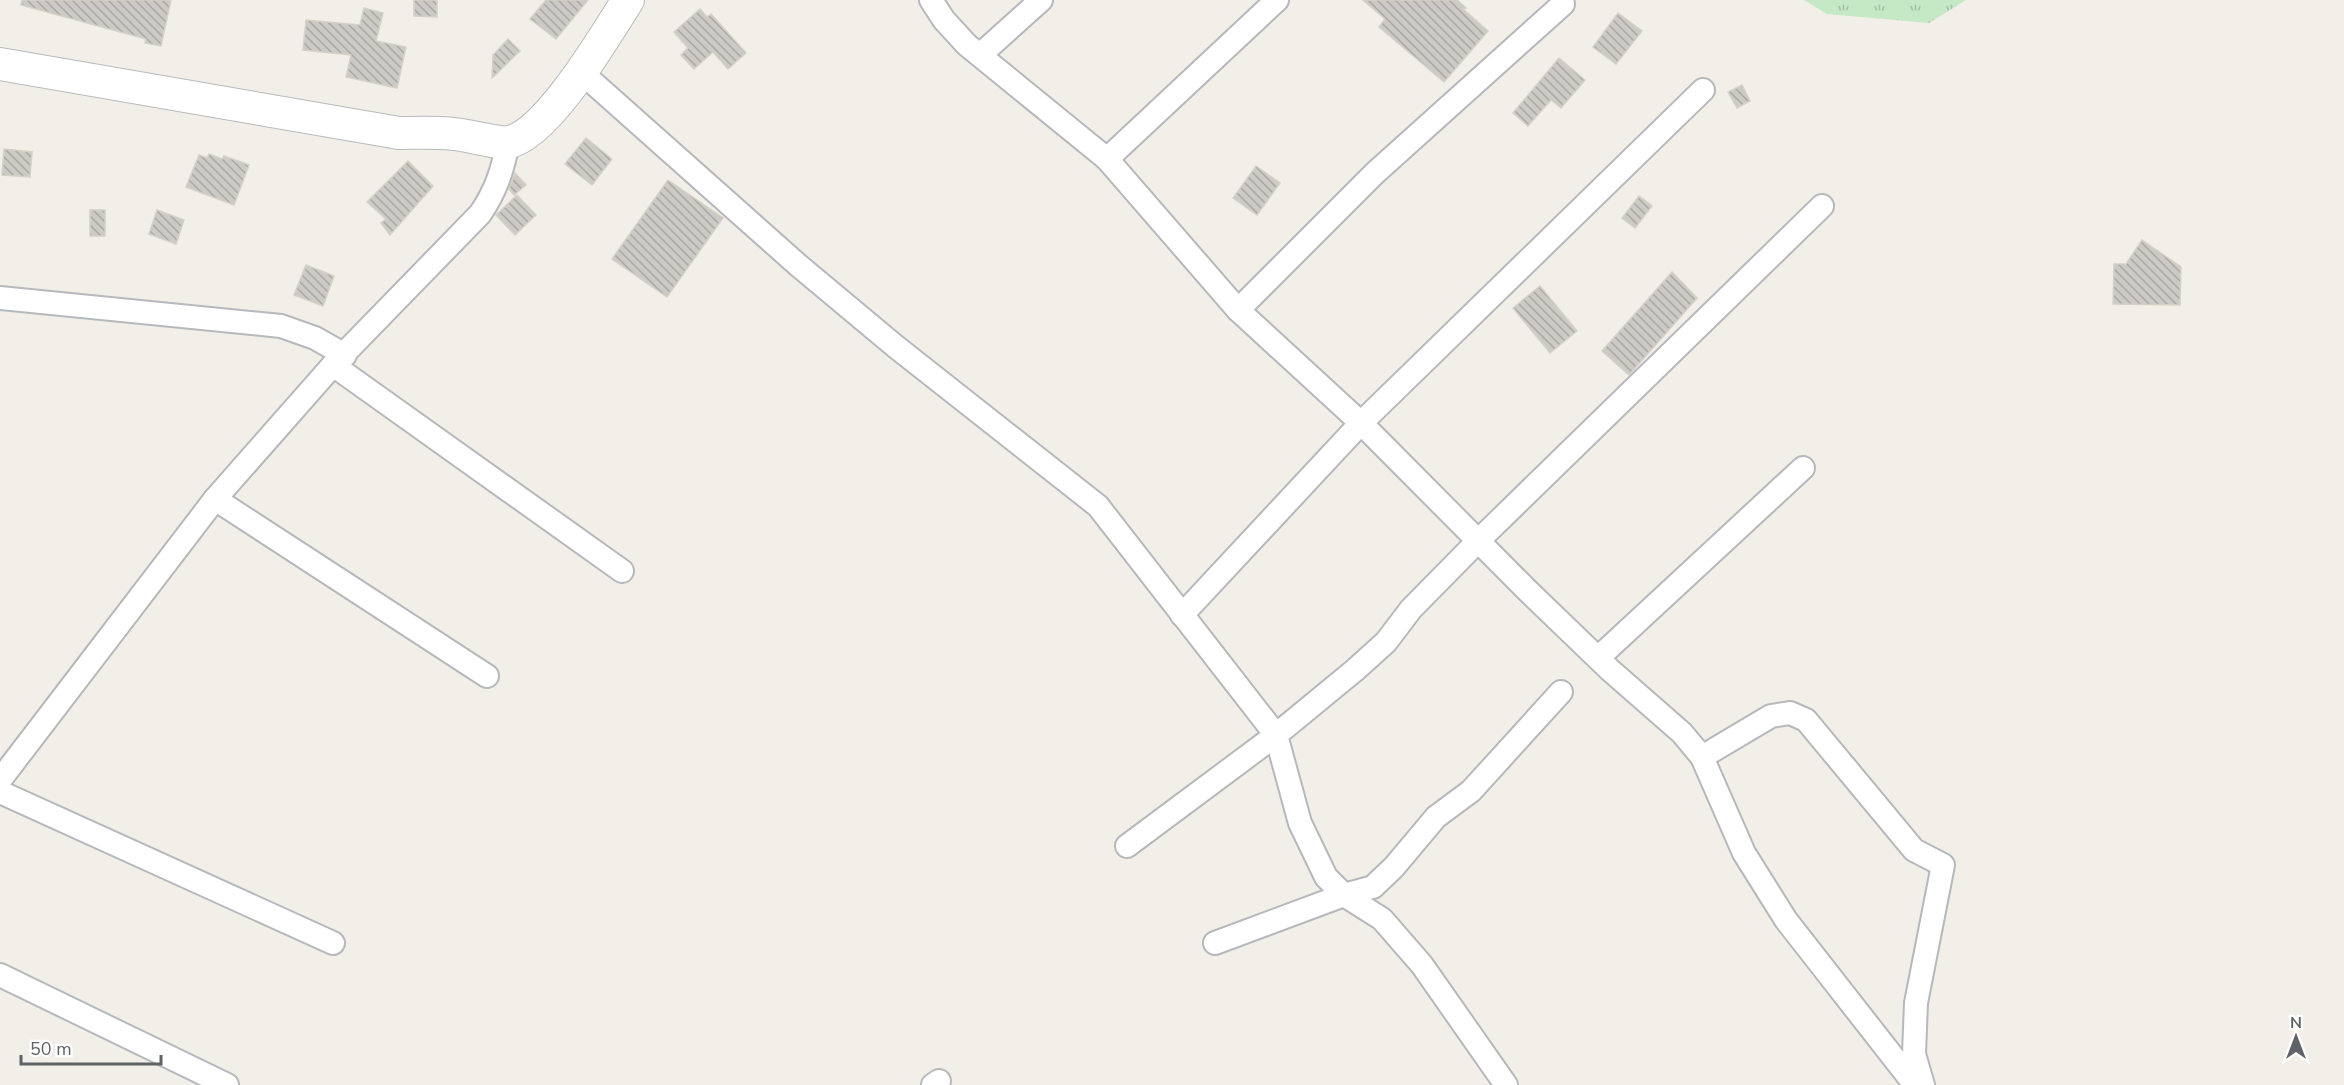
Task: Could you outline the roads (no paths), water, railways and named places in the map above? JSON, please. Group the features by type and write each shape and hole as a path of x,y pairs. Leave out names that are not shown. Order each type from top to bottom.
{"main road":[{"path":"0,67 399,133 455,134 508,142 532,129 556,105 581,72 628,0"}],"street":[{"path":"931,0 944,20 967,45 1107,159 1238,310 1361,423 1598,658 1683,733 1702,757 1744,853 1786,920 1915,1085"},
{"path":"980,55 1041,0"},
{"path":"1107,159 1277,0"},
{"path":"1238,310 1375,173 1563,4"},
{"path":"581,72 798,265 895,346 1098,507 1276,735 1300,824 1326,877 1344,896 1382,919 1422,965 1506,1085"},
{"path":"1182,615 1361,423 1703,90"},
{"path":"0,780 215,499 339,360 480,214 493,194 504,169 508,142"},
{"path":"1127,846 1276,735 1386,642 1411,609 1478,541 1822,206"},
{"path":"0,298 281,326 315,338 339,360 622,571"},
{"path":"1598,658 1803,468"},
{"path":"215,499 487,676"},
{"path":"1215,943 1373,887 1394,867 1436,817 1471,791 1562,692"},
{"path":"1702,757 1771,716 1790,714 1806,720 1914,850 1943,865 1916,1003 1914,1054 1923,1085"},
{"path":"0,792 333,943"},
{"path":"0,975 227,1085"}]}
